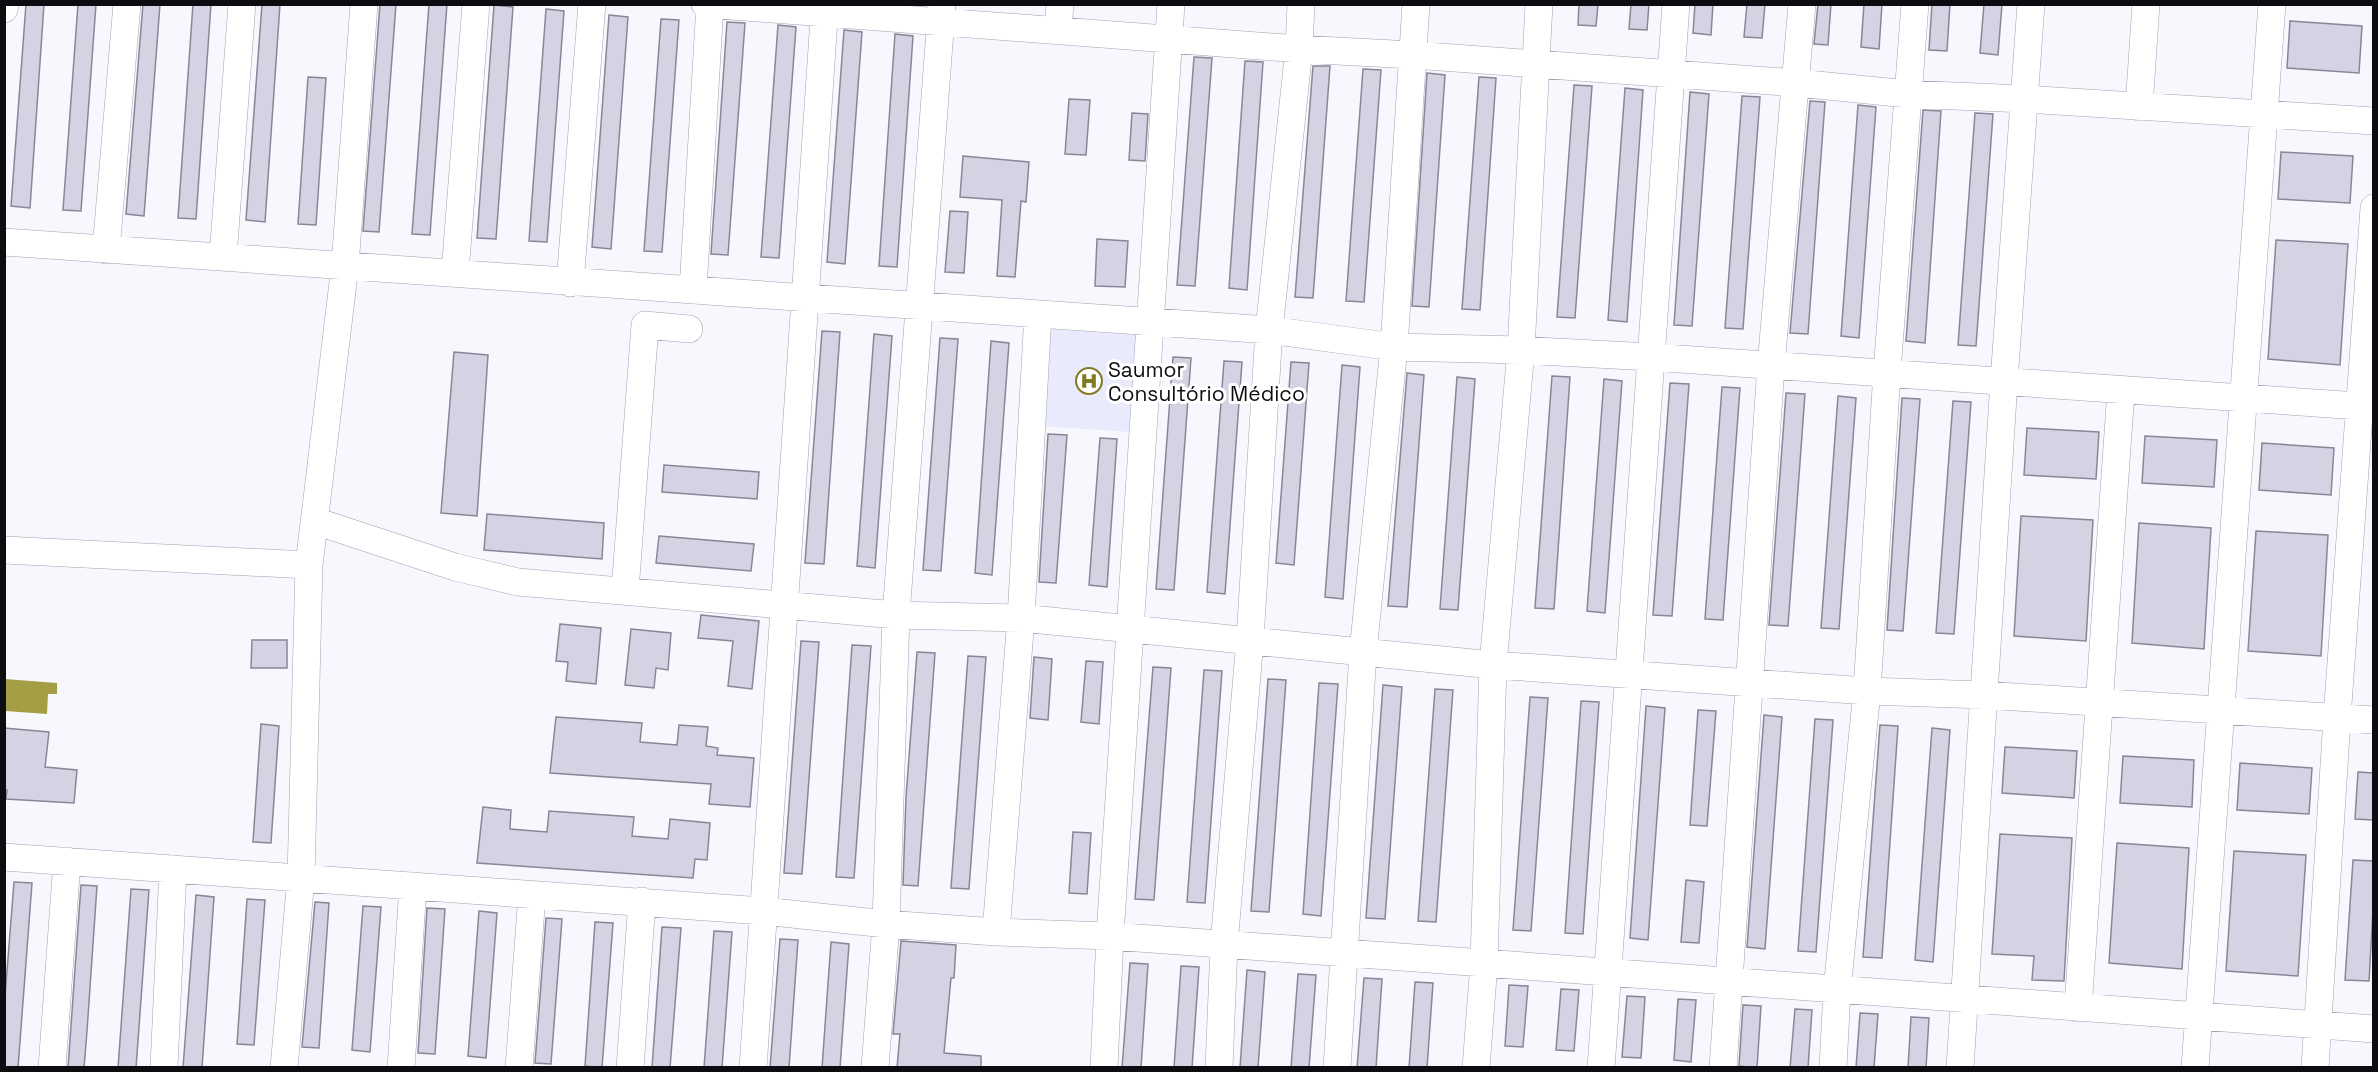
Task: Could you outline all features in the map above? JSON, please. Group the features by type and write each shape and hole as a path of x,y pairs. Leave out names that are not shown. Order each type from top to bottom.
{"street":[{"path":"106,250 127,4"},
{"path":"223,257 242,4"},
{"path":"284,1068 301,878 309,565 345,266 364,4"},
{"path":"455,273 476,4"},
{"path":"570,283 592,4"},
{"path":"705,4 1059,17 1168,38 1299,49 1797,83 1908,94 2025,99 2373,122"},
{"path":"1104,1068 1110,936 1170,4"},
{"path":"1219,1068 1224,945 1250,639 1269,330 1299,49 1301,4"},
{"path":"1337,1068 1363,652 1394,346 1416,4"},
{"path":"1476,1068 1484,963 1493,665 1521,350 1539,4"},
{"path":"1601,1068 1676,4"},
{"path":"1723,1068 1772,366 1802,4"},
{"path":"1833,1068 1837,990 1866,691 1915,4"},
{"path":"1960,1068 2004,381 2031,4"},
{"path":"2139,107 2146,4"},
{"path":"2195,1068 2272,4"},
{"path":"693,290 710,5"},
{"path":"753,1068 824,9"},
{"path":"875,1068 886,924 896,615 941,13"},
{"path":"2315,1068 2337,718 2367,406 2373,208"},
{"path":"4,242 1269,330 1394,346 1651,357 2367,406"},
{"path":"996,932 1021,618 1038,314"},
{"path":"625,591 645,325 688,328"},
{"path":"2078,1008 2121,390"},
{"path":"315,521 455,567 518,582 896,615 1021,618 1493,665 1749,681 1866,691 2373,720"},
{"path":"4,550 309,565"},
{"path":"4,857 763,910 886,924 996,932 1110,936 2373,1029"},
{"path":"52,1068 67,861"},
{"path":"164,1068 173,869"},
{"path":"401,1068 413,886"},
{"path":"519,1068 532,895"},
{"path":"630,1068 642,902"}],"shaded area":[{"name":"Saumor Consultório Médico","path":"1047,329 1138,335 1130,432 1040,426"},
{"path":"5,679 57,683 57,694 48,694 47,714 5,711"}],"building":[{"path":"26,4 44,4 30,208 11,206"},
{"path":"78,4 96,4 81,211 63,210"},
{"path":"143,4 160,4 144,216 126,214"},
{"path":"193,4 211,4 196,219 178,218"},
{"path":"262,4 280,4 265,222 246,220"},
{"path":"380,4 396,4 379,232 363,231"},
{"path":"429,4 447,4 430,235 412,234"},
{"path":"1579,4 1598,4 1596,26 1578,25"},
{"path":"1631,4 1649,4 1647,30 1629,29"},
{"path":"1695,4 1713,4 1711,35 1693,33"},
{"path":"1747,4 1765,4 1762,38 1744,37"},
{"path":"1818,4 1831,4 1828,45 1814,44"},
{"path":"1864,4 1882,4 1879,49 1861,47"},
{"path":"1932,4 1950,4 1947,51 1929,50"},
{"path":"1984,4 2002,4 1998,55 1980,53"},
{"path":"494,5 513,7 496,239 477,238"},
{"path":"546,9 564,11 547,242 529,241"},
{"path":"609,15 628,17 611,249 592,247"},
{"path":"661,19 679,20 662,252 644,251"},
{"path":"2290,21 2362,26 2359,73 2287,68"},
{"path":"727,22 745,23 728,255 711,254"},
{"path":"778,25 796,27 779,258 761,257"},
{"path":"844,30 862,32 845,264 827,262"},
{"path":"895,34 913,36 897,267 879,266"},
{"path":"1194,57 1212,58 1195,286 1177,285"},
{"path":"1245,61 1263,62 1247,290 1229,288"},
{"path":"1313,66 1330,66 1313,298 1295,297"},
{"path":"1363,69 1381,70 1364,302 1346,301"},
{"path":"1427,73 1445,75 1429,307 1412,306"},
{"path":"308,77 326,78 316,225 298,224"},
{"path":"1479,77 1496,78 1480,310 1462,309"},
{"path":"1574,85 1592,86 1575,318 1557,317"},
{"path":"1625,88 1643,90 1627,322 1608,320"},
{"path":"1690,92 1709,94 1692,326 1674,325"},
{"path":"1742,96 1760,97 1743,329 1725,328"},
{"path":"1069,99 1090,100 1086,155 1065,154"},
{"path":"1810,101 1825,102 1808,334 1790,333"},
{"path":"1858,105 1876,107 1859,338 1841,336"},
{"path":"1923,110 1941,111 1925,343 1906,341"},
{"path":"1132,113 1148,114 1145,161 1129,160"},
{"path":"1975,113 1993,114 1976,346 1958,345"},
{"path":"2281,152 2353,156 2350,203 2278,199"},
{"path":"963,156 1029,162 1026,202 1021,201 1015,277 997,276 1002,200 960,197"},
{"path":"950,211 968,212 964,273 945,272"},
{"path":"1097,239 1128,241 1125,287 1095,286"},
{"path":"2276,240 2348,244 2340,365 2268,359"},
{"path":"822,331 840,332 824,564 805,563"},
{"path":"874,334 892,336 875,568 857,566"},
{"path":"940,338 958,339 941,571 923,570"},
{"path":"991,341 1009,343 992,575 975,573"},
{"path":"454,352 488,355 477,516 441,513"},
{"path":"1173,357 1191,358 1174,590 1156,589"},
{"path":"1224,361 1242,362 1225,594 1207,592"},
{"path":"1291,362 1309,363 1294,565 1276,563"},
{"path":"1342,365 1360,367 1343,599 1325,597"},
{"path":"1407,373 1424,375 1407,607 1388,606"},
{"path":"1552,376 1570,377 1554,609 1535,608"},
{"path":"1457,377 1475,379 1458,610 1440,609"},
{"path":"1604,379 1622,381 1605,613 1587,611"},
{"path":"1670,383 1689,384 1672,616 1653,615"},
{"path":"1722,387 1740,388 1723,620 1705,619"},
{"path":"1786,393 1805,394 1788,626 1769,625"},
{"path":"1838,396 1856,398 1839,629 1821,628"},
{"path":"1902,398 1920,399 1903,631 1887,630"},
{"path":"1953,401 1971,402 1954,634 1936,633"},
{"path":"2027,428 2099,432 2096,479 2024,475"},
{"path":"1048,434 1067,435 1056,583 1039,582"},
{"path":"2145,436 2217,440 2214,487 2142,483"},
{"path":"1100,438 1117,439 1107,587 1089,585"},
{"path":"2262,443 2334,448 2331,495 2259,490"},
{"path":"664,465 759,472 757,499 662,492"},
{"path":"487,514 604,523 602,559 484,550"},
{"path":"2021,516 2093,520 2086,641 2014,636"},
{"path":"2139,523 2211,528 2204,649 2132,643"},
{"path":"2256,531 2328,535 2321,656 2248,651"},
{"path":"659,536 754,544 751,571 656,563"},
{"path":"701,615 759,621 752,689 728,686 733,641 698,638"},
{"path":"560,624 601,628 596,684 566,681 568,662 556,661"},
{"path":"631,629 671,633 668,670 656,668 654,688 625,685"},
{"path":"252,640 287,640 287,668 251,668"},
{"path":"801,641 819,642 802,874 784,873"},
{"path":"852,645 871,646 854,878 836,877"},
{"path":"917,652 935,653 918,886 903,885 906,797"},
{"path":"968,656 986,657 969,889 951,888"},
{"path":"1034,657 1052,659 1048,720 1030,718"},
{"path":"1086,661 1103,662 1099,724 1081,722"},
{"path":"1153,667 1171,668 1154,900 1135,899"},
{"path":"1204,670 1222,671 1205,903 1187,902"},
{"path":"1268,679 1286,680 1269,912 1251,911"},
{"path":"1319,683 1338,684 1321,916 1303,914"},
{"path":"1383,685 1402,687 1385,919 1366,918"},
{"path":"1435,689 1453,690 1436,922 1418,921"},
{"path":"1530,697 1548,698 1531,931 1513,930"},
{"path":"1581,701 1599,702 1583,934 1565,933"},
{"path":"1646,706 1665,708 1648,940 1630,938"},
{"path":"1698,710 1716,711 1707,826 1690,825"},
{"path":"1764,715 1782,717 1765,949 1747,947"},
{"path":"556,717 642,723 640,742 677,745 679,725 708,727 706,746 718,748 717,755 754,758 750,807 709,804 711,784 550,773"},
{"path":"1815,719 1833,720 1816,952 1798,951"},
{"path":"261,724 279,726 271,843 253,842"},
{"path":"1880,725 1898,726 1882,958 1863,957"},
{"path":"4,728 49,732 45,767 77,770 74,803 6,799"},
{"path":"1932,728 1950,730 1933,962 1915,960"},
{"path":"2005,747 2077,751 2074,798 2002,793"},
{"path":"2123,756 2194,760 2192,807 2120,803"},
{"path":"2240,763 2312,768 2309,814 2237,810"},
{"path":"2358,772 2373,773 2373,820 2355,819"},
{"path":"483,807 511,810 510,829 547,832 549,811 634,817 632,836 668,839 670,819 710,823 707,860 695,859 693,878 477,863"},
{"path":"1073,832 1091,833 1087,894 1069,893"},
{"path":"2000,834 2072,838 2064,981 2032,980 2034,956 1992,954"},
{"path":"2117,843 2189,848 2182,969 2109,963"},
{"path":"2234,851 2306,855 2298,976 2226,971"},
{"path":"2353,860 2373,861 2369,981 2345,980"},
{"path":"1686,880 1704,882 1699,943 1681,942"},
{"path":"14,882 32,883 18,1068 4,1068 4,1009"},
{"path":"81,885 97,886 87,1031 84,1068 68,1068"},
{"path":"131,889 149,890 136,1068 118,1068"},
{"path":"196,895 214,897 202,1068 183,1068"},
{"path":"247,899 265,900 254,1045 237,1044"},
{"path":"315,902 329,903 319,1048 302,1047"},
{"path":"363,906 381,907 370,1052 352,1050"},
{"path":"427,908 445,909 435,1054 418,1053"},
{"path":"479,911 497,913 486,1058 468,1056"},
{"path":"546,918 562,919 551,1064 535,1063"},
{"path":"595,922 613,923 602,1068 585,1066"},
{"path":"662,927 681,928 670,1068 652,1068"},
{"path":"714,931 732,932 722,1068 704,1068"},
{"path":"780,939 798,940 789,1068 770,1068"},
{"path":"901,941 956,945 944,1053 981,1056 981,1068 897,1068 900,1034 893,1034"},
{"path":"831,942 849,944 840,1068 822,1068"},
{"path":"1130,963 1148,964 1141,1068 1122,1068"},
{"path":"1181,966 1199,967 1192,1068 1174,1068"},
{"path":"1247,970 1265,972 1258,1068 1240,1068"},
{"path":"1298,974 1316,975 1309,1068 1291,1068"},
{"path":"1364,978 1382,979 1376,1068 1357,1068"},
{"path":"1415,982 1433,983 1427,1068 1409,1068"},
{"path":"1509,985 1528,986 1523,1047 1505,1046"},
{"path":"1561,989 1579,990 1574,1051 1556,1050"},
{"path":"1627,996 1645,997 1641,1058 1622,1057"},
{"path":"1678,999 1696,1000 1691,1062 1674,1060"},
{"path":"1743,1005 1761,1006 1757,1068 1739,1066"},
{"path":"1795,1009 1812,1010 1808,1068 1790,1068"},
{"path":"1860,1013 1878,1014 1874,1068 1856,1068"},
{"path":"1911,1017 1929,1018 1926,1068 1908,1068"}],"place":[{"name":"Saumor Consultório Médico","path":"1089,381"}]}
